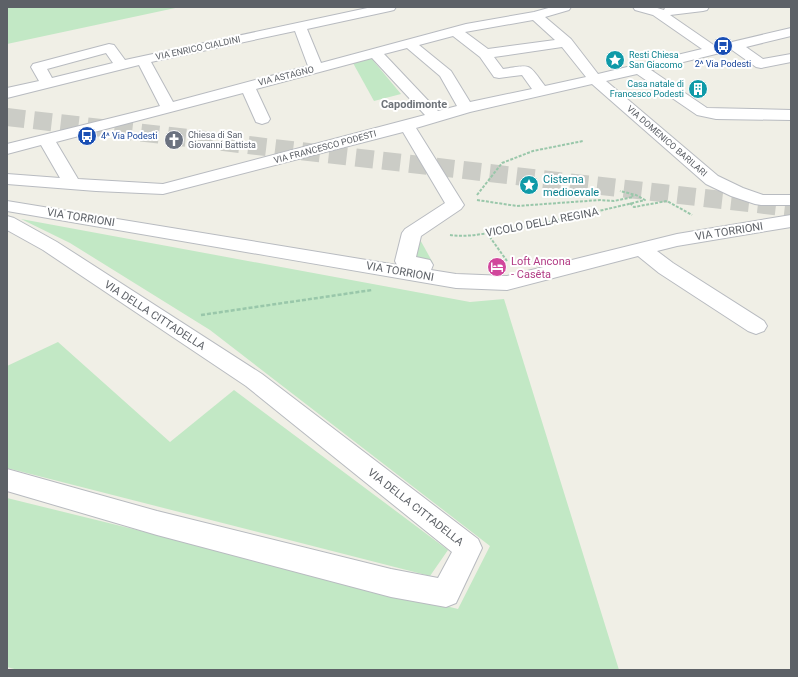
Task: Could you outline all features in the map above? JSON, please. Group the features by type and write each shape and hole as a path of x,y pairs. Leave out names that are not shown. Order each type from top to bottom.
{"street":[{"name":"VIA ENRICO CIALDINI","path":"7,93 143,60 390,7"},
{"name":"VIA ASTAGNO","path":"7,149 169,108 455,31 536,16 565,7"},
{"path":"639,7 664,12 703,7"},
{"path":"664,12 712,51"},
{"name":"VIA DOMENICO BARILARI","path":"536,16 566,42 595,79 712,180 737,192 761,200 791,200"},
{"path":"299,26 312,54 316,68"},
{"path":"455,31 485,54 499,74 526,70 541,90"},
{"name":"VIA FRANCESCO PODESTI","path":"7,179 163,189 407,126 434,116 466,108 639,69 791,32"},
{"path":"433,37 442,49"},
{"path":"485,54 566,42"},
{"path":"409,43 449,67 466,108"},
{"path":"735,46 761,64 791,58"},
{"path":"48,83 38,67 109,48 122,65"},
{"path":"312,54 326,51"},
{"path":"374,52 434,116"},
{"path":"143,60 169,108"},
{"path":"639,69 703,112 716,114 791,115"},
{"path":"247,86 262,118"},
{"path":"407,126 455,205 412,233 405,261 423,264 420,275"},
{"path":"46,139 72,184"},
{"name":"VIA TORRIONI","path":"7,206 456,281 508,283 677,240 791,221"},
{"name":"VIA DELLA CITTADELLA","path":"7,222 50,246 254,380 468,548 446,593 390,583 157,523 7,480"},
{"path":"642,249 666,268 756,326"}],"path":[{"path":"583,141 533,151 502,163 474,199 517,206 600,200 614,201 633,197 620,191"},
{"name":"VICOLO DELLA REGINA","path":"449,233 451,236 457,236 487,233 575,217 630,202 645,200 638,195 631,195"},
{"path":"630,202 634,207 667,201 722,233"},
{"path":"487,233 520,280"},
{"path":"165,321 370,290 399,271"}],"green space":[{"path":"7,7 180,7 7,44"},
{"path":"371,58 401,94 374,101 353,63"},
{"path":"21,219 470,302 504,299 619,670 18,670 7,667 7,498 458,609 490,546 210,330 70,243"},
{"path":"418,236 433,263 411,258"},
{"path":"58,342 170,442 234,390 448,550 430,576 7,468 7,366"}],"tunnel":[{"path":"7,117 791,208"}],"place":[{"name":"2^ Via Podesti","path":"723,46"},
{"name":"Resti Chiesa San Giacomo","path":"615,60"},
{"name":"Casa natale di Francesco Podesti","path":"698,89"},
{"name":"4^ Via Podesti","path":"87,136"},
{"name":"Chiesa di San Giovanni Battista","path":"174,140"},
{"name":"Cisterna medioevale","path":"529,185"},
{"name":"Loft Ancona - Casêta","path":"497,267"}],"district":[{"name":"Capodimonte","path":"414,104"}]}
